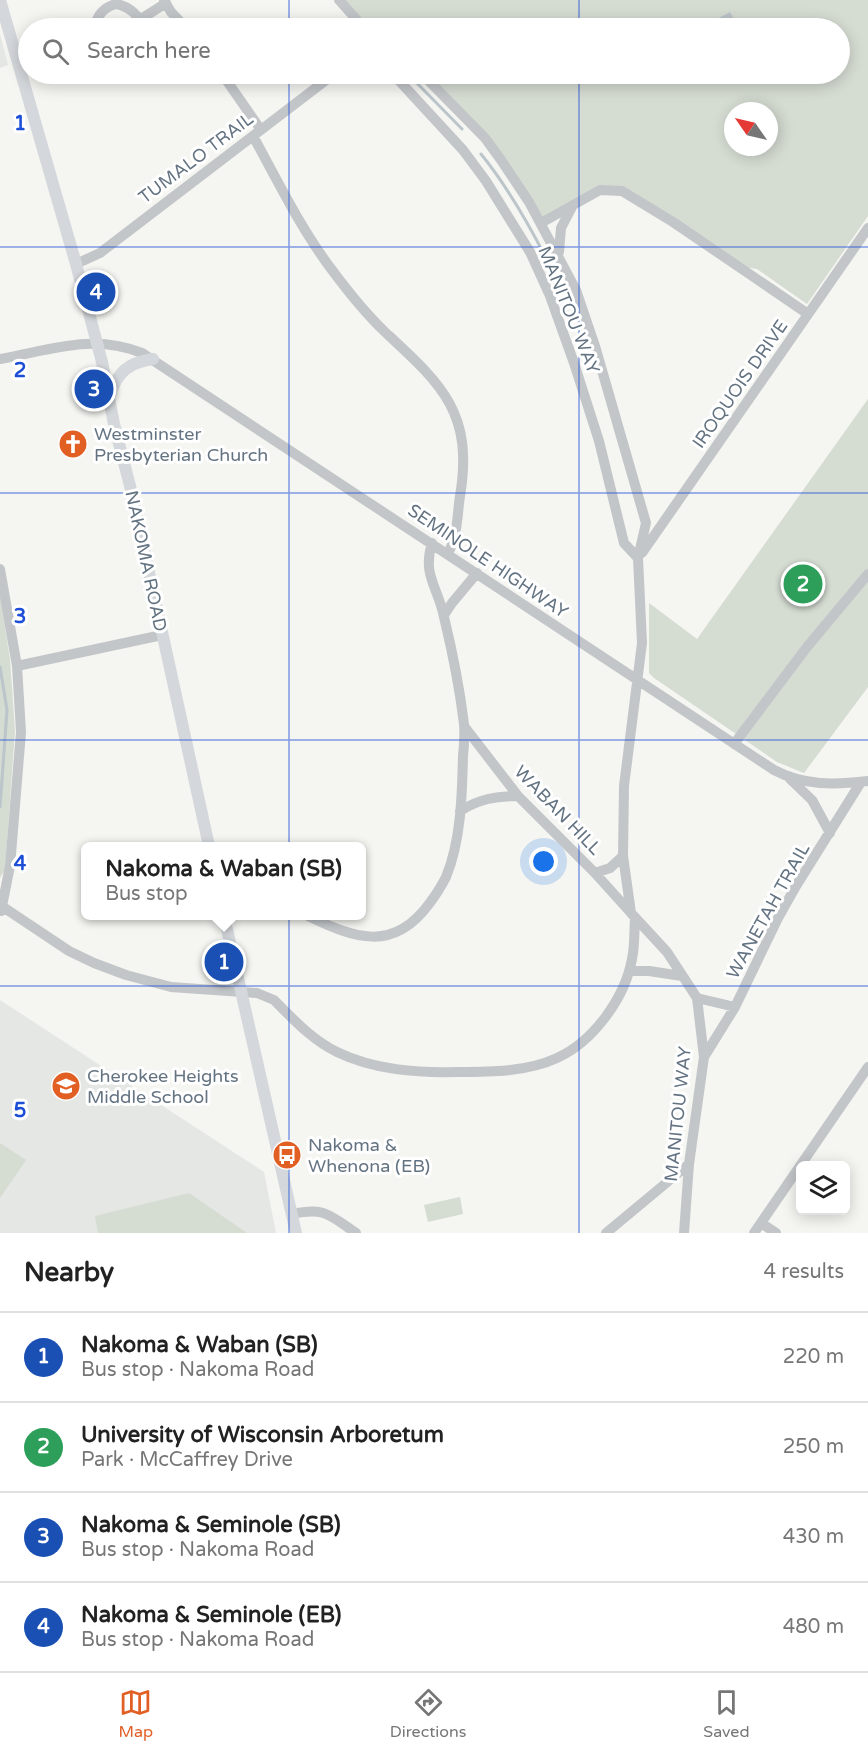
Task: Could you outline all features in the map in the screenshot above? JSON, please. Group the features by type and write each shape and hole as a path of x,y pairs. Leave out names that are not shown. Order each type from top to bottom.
{"main road":[{"name":"NAKOMA ROAD","path":"0,0 18,63"},
{"name":"NAKOMA ROAD","path":"24,84 97,342 208,842"},
{"path":"109,397 114,383 127,367 136,362 153,359"},
{"path":"225,920 296,1233"}],"street":[{"path":"339,0 355,18"},
{"path":"148,18 165,2 178,18"},
{"path":"98,18 106,8 116,4 125,6 136,18"},
{"path":"228,84 257,133 294,214 329,266 366,313 420,364 442,388 449,401 459,426 464,471 454,542 448,553"},
{"name":"TUMALO TRAIL","path":"76,264 100,253 321,84"},
{"name":"MANITOU WAY","path":"402,84 463,150 486,181 530,252 550,296 600,441 624,543 638,558"},
{"name":"MANITOU WAY","path":"432,84 485,138 529,202 560,259 584,311 646,523 638,558 642,643 624,786 623,856 633,916 667,952 697,998 704,1057 689,1164 684,1233"},
{"path":"542,223 600,190 622,191 673,222 808,314"},
{"path":"560,259 558,242 561,228 574,204"},
{"name":"IROQUOIS DRIVE","path":"638,558 868,228"},
{"name":"SEMINOLE HIGHWAY","path":"0,359 82,343 97,342 132,348 153,359 787,777 802,782 865,782"},
{"path":"318,920 343,932 362,937 381,937 405,928 425,909 446,878 456,841 463,788 464,726 444,615 429,573 427,558 432,543"},
{"path":"0,569 17,666 21,732 10,866 1,909 69,951 126,975 171,987 257,993 274,1000 324,1045 356,1060 415,1071 487,1072 542,1064 568,1051 587,1037 602,1020 629,971 633,958 633,916"},
{"path":"444,615 477,573"},
{"path":"735,744 807,647 868,574"},
{"path":"17,666 162,635"},
{"name":"WABAN HILL","path":"464,726 518,796 595,873 633,916"},
{"path":"787,777 812,800 830,833"},
{"name":"WANETAH TRAIL","path":"704,1057 735,1007 778,918 830,833 865,782"},
{"path":"460,811 476,801 497,796 518,796"},
{"path":"595,873 610,868 623,856"},
{"path":"629,971 650,970 682,976"},
{"path":"697,998 735,1007"},
{"path":"754,1233 868,1067"},
{"path":"606,1233 689,1164"},
{"path":"292,1214 313,1210 326,1212 356,1233"},
{"path":"761,1223 776,1233"}],"shaded area":[{"path":"339,0 868,0 868,216 807,304 757,269 738,266 613,189 541,223 501,160 431,84 850,84 850,18 355,18"},
{"path":"730,12 733,18 719,18"},
{"path":"0,34 8,65 0,68"},
{"path":"868,399 868,687 804,773 777,762 649,673 649,603 697,639"},
{"path":"0,596 10,659 15,731 5,870 0,878"},
{"name":"Cherokee Heights Middle School","path":"0,1000 264,1172 276,1233 0,1233"},
{"path":"0,1143 26,1160 0,1198"},
{"path":"189,1193 247,1233 98,1233 95,1216"},
{"path":"460,1197 463,1214 428,1222 424,1205"}],"waterway":[{"path":"418,84 462,129"},
{"path":"481,154 521,213 555,276"},
{"path":"0,667 7,710 0,807"}],"place":[{"name":"Nakoma & Seminole (EB)","path":"96,292"},
{"name":"Nakoma & Seminole (SB)","path":"94,389"},
{"name":"Westminster Presbyterian Church","path":"73,444"},
{"name":"University of Wisconsin Arboretum","path":"803,584"},
{"name":"Nakoma & Waban (SB)","path":"224,962"},
{"name":"Cherokee Heights Middle School","path":"66,1086"},
{"name":"Nakoma & Whenona (EB)","path":"287,1155"}]}
